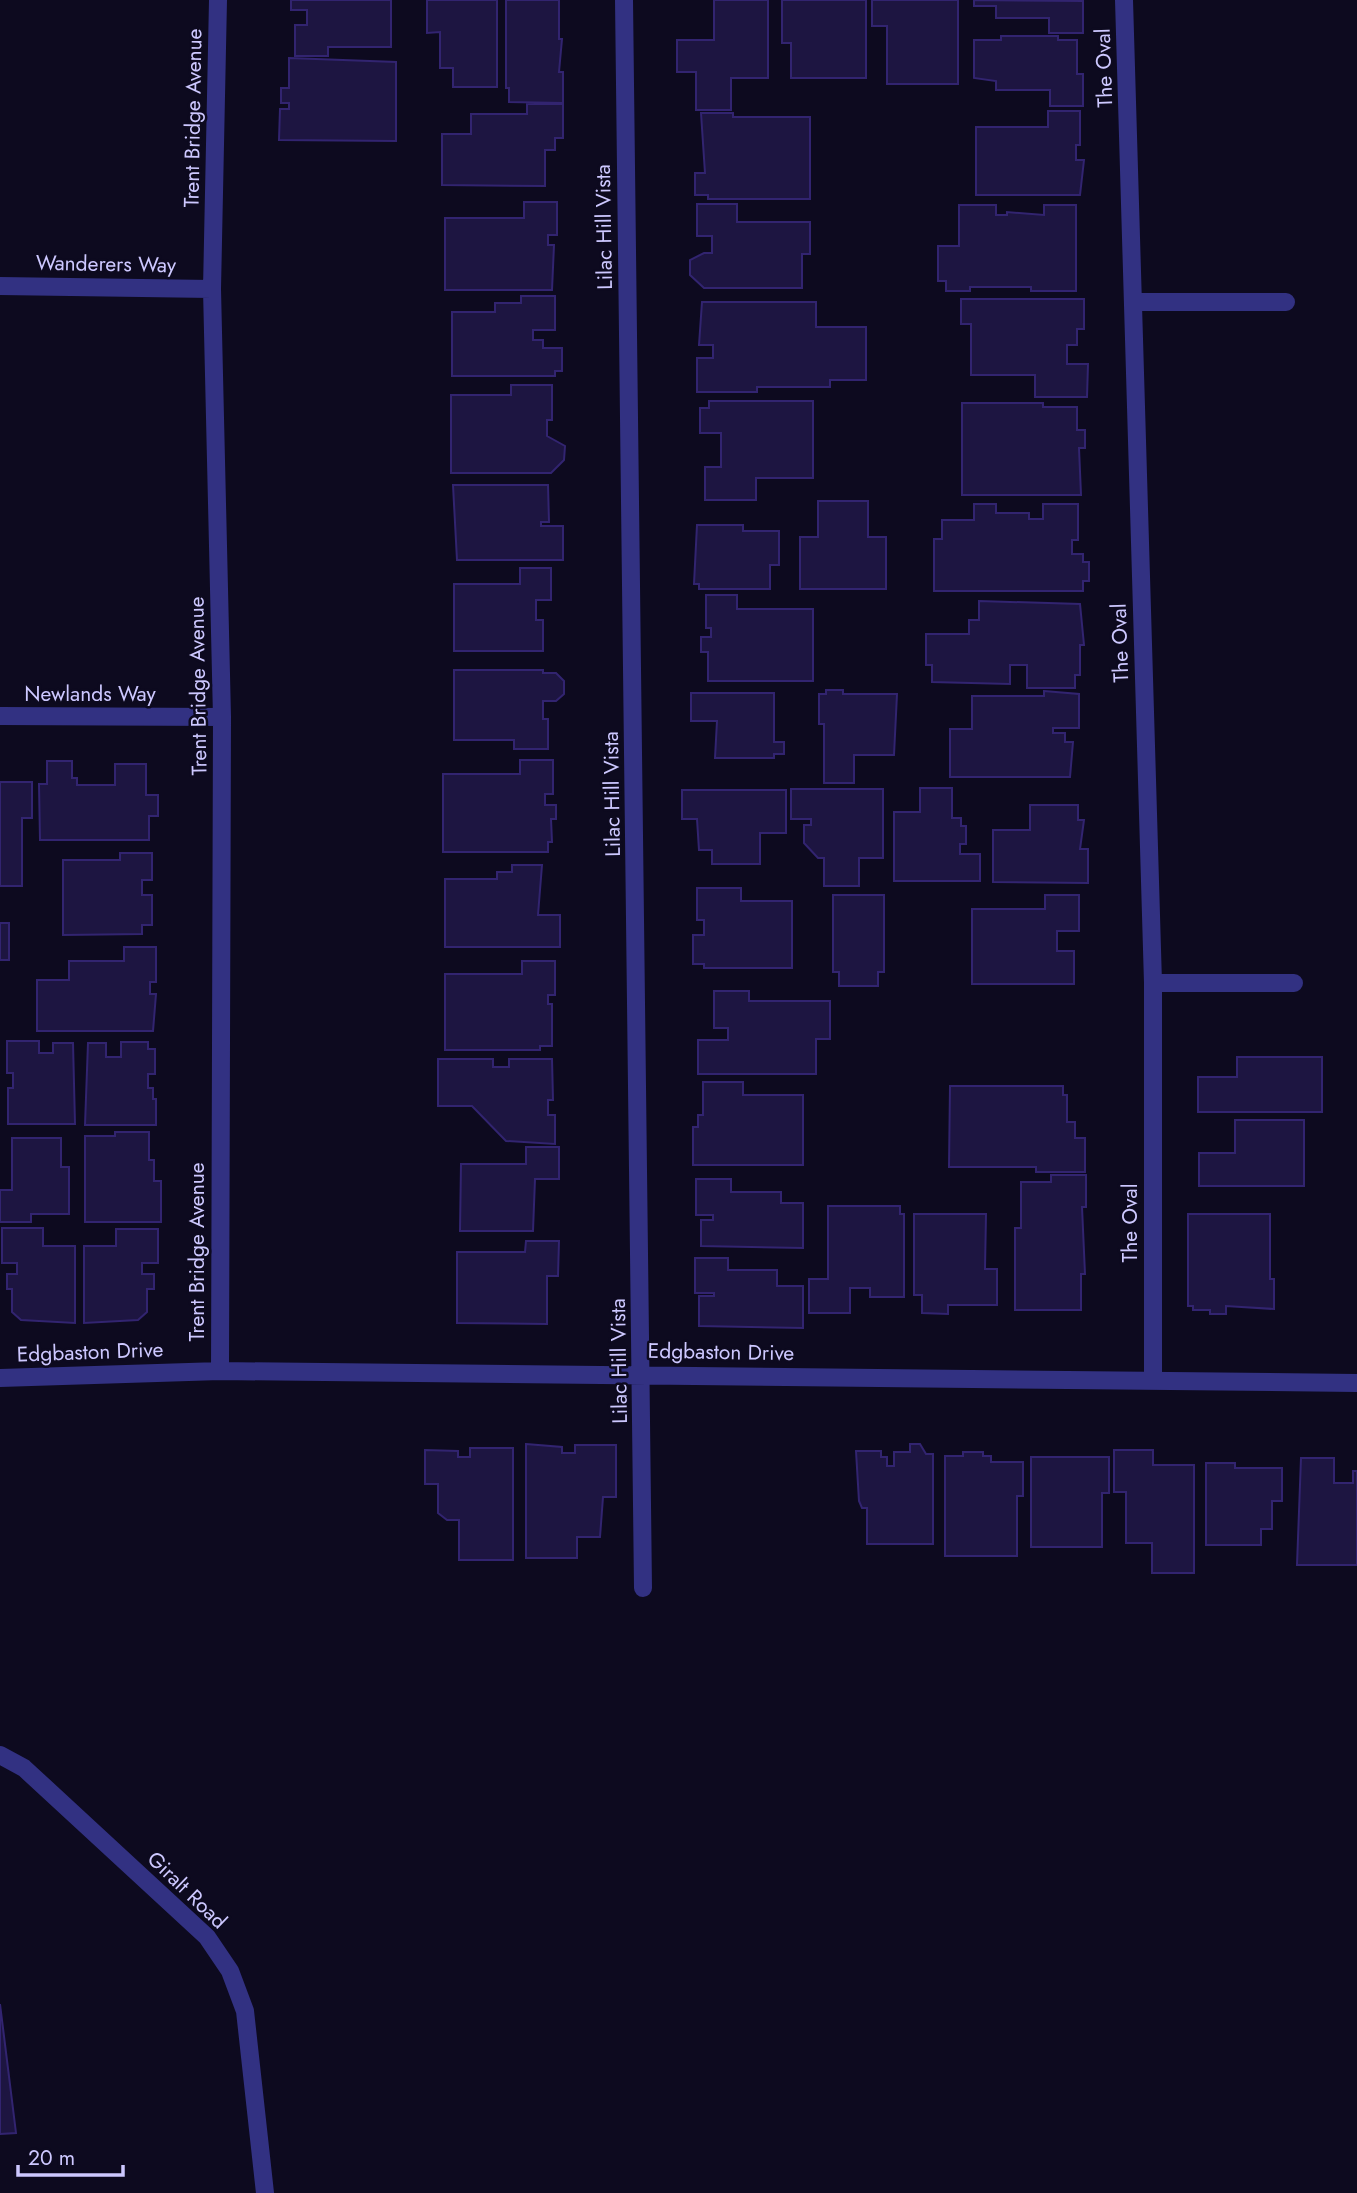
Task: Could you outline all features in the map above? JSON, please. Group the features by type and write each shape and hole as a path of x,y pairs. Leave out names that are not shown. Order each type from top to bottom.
{"street":[{"name":"Trent Bridge Avenue","path":"218,0 212,289 222,717 220,1371"},
{"name":"Lilac Hill Vista","path":"624,0 643,1588"},
{"name":"The Oval","path":"1124,0 1153,983 1153,1380"},
{"name":"Wanderers Way","path":"0,286 212,289"},
{"path":"1133,302 1286,302"},
{"name":"Newlands Way","path":"0,716 222,717"},
{"path":"1153,983 1294,983"},
{"name":"Edgbaston Drive","path":"0,1378 220,1371 1357,1383"},
{"name":"Giralt Road","path":"0,1755 24,1768 207,1937 230,1971 245,2011 265,2193"}],"building":[{"path":"291,0 391,0 391,47 328,47 328,56 295,56 295,25 307,25 307,10 291,10"},
{"path":"427,0 497,0 497,87 453,87 453,68 440,68 440,32 427,33"},
{"path":"506,0 559,0 559,39 562,39 559,72 563,72 563,103 509,102 509,88 506,88"},
{"path":"714,0 768,0 768,78 731,78 731,110 696,110 696,72 677,72 677,40 714,40"},
{"path":"782,0 866,0 866,78 791,78 791,43 782,43"},
{"path":"872,0 958,0 958,84 887,84 887,26 872,26"},
{"path":"974,0 1083,1 1083,33 1049,33 1049,18 996,18 996,6 974,6"},
{"path":"1001,36 1058,36 1058,40 1077,40 1077,74 1083,74 1083,106 1050,106 1050,90 996,90 996,81 974,78 974,40 1001,40"},
{"path":"289,58 396,62 396,141 279,140 280,109 289,109 289,103 281,103 281,88 289,88"},
{"path":"527,104 563,104 563,138 555,138 555,150 545,150 545,186 442,185 442,134 471,134 471,114 527,114"},
{"path":"1048,111 1080,111 1080,145 1076,145 1076,160 1084,160 1080,195 976,195 976,127 1048,127"},
{"path":"701,113 733,113 733,117 810,117 810,199 708,199 708,195 695,195 695,173 705,173"},
{"path":"524,202 557,202 557,235 548,235 548,245 554,245 552,290 445,290 445,218 524,218"},
{"path":"697,204 737,204 737,222 810,222 810,254 802,254 802,288 704,288 690,275 690,260 704,253 712,253 712,236 697,236"},
{"path":"959,205 996,205 996,215 1007,215 1007,212 1044,215 1044,205 1076,205 1076,291 1031,291 1031,287 970,287 970,291 946,291 946,281 938,281 938,246 959,246"},
{"path":"521,296 555,296 555,330 533,330 533,340 543,340 543,348 562,348 562,371 555,371 555,376 452,376 452,312 495,312 495,303 521,303"},
{"path":"961,299 1084,299 1084,329 1077,329 1077,345 1067,345 1067,364 1088,364 1087,397 1035,397 1035,375 971,375 971,324 961,324"},
{"path":"702,302 816,302 816,327 866,327 866,380 830,380 830,387 757,387 757,392 697,392 697,358 713,358 713,345 699,345"},
{"path":"511,385 552,385 552,420 547,420 547,436 565,446 564,460 551,473 451,473 451,395 511,395"},
{"path":"709,401 813,401 813,478 756,478 756,500 705,500 705,467 721,467 721,433 700,433 700,408 709,408"},
{"path":"962,403 1043,403 1043,407 1077,407 1077,430 1085,430 1085,448 1079,448 1081,495 962,495"},
{"path":"453,485 548,485 549,522 541,522 541,526 563,526 563,560 457,560"},
{"path":"818,501 868,501 868,537 886,537 886,589 800,589 800,537 818,537"},
{"path":"974,504 996,504 996,513 1029,513 1029,519 1043,519 1043,504 1078,504 1078,540 1072,540 1072,554 1083,554 1083,562 1089,562 1089,581 1083,581 1083,591 934,591 934,539 942,539 942,520 974,520"},
{"path":"697,525 743,525 743,531 779,531 779,565 770,565 770,589 699,589 699,584 694,584"},
{"path":"520,568 551,568 551,600 536,600 536,620 543,620 543,651 454,651 454,584 520,584"},
{"path":"706,595 737,595 737,609 813,609 813,681 708,681 708,652 701,652 701,637 711,637 711,628 706,628"},
{"path":"979,601 1080,604 1084,645 1080,645 1080,675 1075,675 1075,688 1027,688 1027,665 1010,665 1010,684 932,682 932,665 926,665 926,634 969,634 969,620 979,620"},
{"path":"454,670 543,670 543,673 556,673 564,681 564,694 556,701 543,701 543,719 548,719 548,749 514,749 514,740 454,740"},
{"path":"826,690 843,690 843,694 897,694 894,755 854,755 854,783 824,783 824,724 819,724 819,694 826,694"},
{"path":"1044,691 1079,694 1079,728 1053,728 1053,733 1065,733 1065,742 1073,742 1070,777 950,777 950,729 972,729 972,696 1044,696"},
{"path":"691,693 774,693 774,742 784,742 784,754 774,754 774,758 715,758 717,721 691,721"},
{"path":"520,760 553,760 553,794 545,794 545,805 556,805 556,819 551,819 552,842 548,842 548,852 443,852 443,774 520,774"},
{"path":"47,761 72,761 72,778 77,778 77,785 115,785 115,764 146,764 146,795 158,795 158,816 149,816 149,840 40,840 39,784 47,784"},
{"path":"0,782 32,782 32,818 22,818 22,886 0,886"},
{"path":"920,788 952,788 952,818 961,818 961,826 966,826 966,844 960,844 960,854 980,854 980,881 894,881 894,812 920,812"},
{"path":"791,789 883,789 883,858 859,858 859,886 824,886 824,858 818,858 804,843 804,825 811,825 811,819 791,819"},
{"path":"682,790 786,790 786,833 760,833 760,864 712,864 712,850 699,850 697,819 682,819"},
{"path":"1030,805 1078,805 1078,820 1084,820 1080,849 1088,849 1088,883 993,882 993,830 1030,830"},
{"path":"120,853 152,853 152,880 142,880 142,895 152,895 152,925 142,925 142,934 63,935 63,860 120,860"},
{"path":"512,865 542,865 538,915 560,915 560,947 445,947 445,879 497,879 497,872 512,872"},
{"path":"697,888 741,888 741,901 792,901 792,968 704,968 704,964 693,964 693,935 704,935 704,920 697,920"},
{"path":"833,895 884,895 884,972 878,972 878,986 839,986 839,972 833,972"},
{"path":"1045,895 1079,895 1079,931 1057,931 1057,951 1074,951 1074,984 972,984 972,909 1045,909"},
{"path":"0,923 9,923 9,960 0,960"},
{"path":"124,947 156,947 156,982 150,982 150,994 156,994 153,1031 37,1031 37,980 69,980 69,961 124,961"},
{"path":"522,961 555,961 555,995 548,995 548,1004 552,1004 552,1046 540,1046 540,1050 445,1050 445,974 522,974"},
{"path":"714,991 749,991 749,1001 830,1001 830,1039 816,1039 816,1074 698,1074 698,1040 728,1040 728,1028 714,1028"},
{"path":"7,1041 39,1041 39,1053 53,1053 53,1043 73,1043 75,1124 8,1124 8,1088 13,1088 13,1073 7,1073"},
{"path":"121,1042 148,1042 148,1049 155,1049 155,1074 148,1074 148,1088 153,1088 153,1099 156,1099 156,1125 85,1125 88,1043 106,1043 106,1057 121,1057"},
{"path":"1237,1057 1322,1057 1322,1112 1198,1112 1198,1077 1237,1077"},
{"path":"438,1059 493,1059 493,1067 509,1067 509,1059 552,1059 553,1100 548,1100 548,1115 555,1115 555,1144 506,1141 472,1106 438,1106"},
{"path":"703,1082 743,1082 743,1095 803,1095 803,1165 693,1165 693,1127 698,1127 698,1115 703,1115"},
{"path":"950,1086 1063,1086 1063,1095 1067,1095 1067,1122 1075,1122 1075,1138 1085,1138 1085,1172 1036,1172 1036,1167 949,1167"},
{"path":"1235,1120 1304,1120 1304,1186 1199,1186 1199,1153 1235,1153"},
{"path":"115,1132 149,1132 149,1160 154,1160 154,1181 161,1181 161,1222 85,1222 85,1136 115,1136"},
{"path":"12,1138 61,1138 61,1167 69,1167 69,1214 31,1214 31,1222 0,1222 0,1190 12,1190"},
{"path":"526,1147 559,1147 559,1179 535,1179 533,1231 460,1231 461,1164 526,1164"},
{"path":"1051,1175 1086,1175 1086,1207 1082,1207 1085,1274 1081,1274 1081,1310 1015,1310 1015,1228 1021,1228 1021,1182 1051,1182"},
{"path":"696,1179 731,1179 731,1192 781,1192 781,1203 803,1203 803,1248 701,1246 701,1220 713,1220 713,1215 696,1215"},
{"path":"828,1206 900,1206 900,1214 904,1214 904,1297 870,1297 870,1288 850,1288 850,1313 809,1313 809,1279 828,1279"},
{"path":"914,1214 986,1214 985,1269 997,1269 997,1305 948,1305 948,1314 922,1313 922,1295 914,1295"},
{"path":"1188,1214 1270,1214 1270,1279 1274,1279 1274,1309 1226,1306 1226,1314 1210,1314 1210,1310 1193,1310 1193,1306 1188,1306"},
{"path":"2,1228 43,1228 43,1246 75,1246 75,1323 21,1320 12,1312 12,1289 7,1289 7,1274 17,1274 17,1263 2,1263"},
{"path":"116,1229 158,1229 158,1263 142,1263 142,1274 154,1274 154,1289 147,1289 147,1312 138,1320 84,1323 84,1246 116,1246"},
{"path":"526,1241 559,1241 558,1276 547,1276 547,1324 457,1323 457,1252 525,1252"},
{"path":"695,1258 728,1258 728,1270 777,1270 777,1286 803,1286 803,1328 699,1326 699,1296 714,1296 714,1293 695,1293"},
{"path":"526,1444 562,1447 562,1453 575,1453 575,1445 616,1445 616,1497 603,1497 600,1537 577,1537 577,1558 526,1558"},
{"path":"910,1444 920,1444 926,1454 933,1454 933,1544 867,1544 867,1508 862,1508 859,1501 856,1451 881,1451 881,1457 887,1457 887,1466 894,1466 894,1452 910,1452"},
{"path":"470,1448 513,1448 513,1560 459,1560 459,1520 447,1520 438,1513 438,1484 425,1484 425,1450 458,1451 458,1457 470,1457"},
{"path":"1114,1450 1153,1450 1153,1465 1194,1465 1194,1573 1152,1573 1152,1543 1126,1543 1126,1492 1114,1492"},
{"path":"963,1452 983,1452 983,1456 991,1456 991,1462 1023,1462 1023,1496 1017,1496 1017,1556 945,1556 945,1456 963,1456"},
{"path":"1031,1457 1109,1457 1109,1493 1102,1493 1102,1547 1031,1547"},
{"path":"1301,1458 1334,1458 1334,1483 1353,1483 1353,1471 1357,1471 1357,1565 1297,1565"},
{"path":"1206,1463 1235,1463 1235,1468 1282,1468 1282,1501 1272,1501 1272,1529 1261,1529 1261,1545 1206,1545"},
{"path":"0,2004 16,2133 0,2134"}]}
